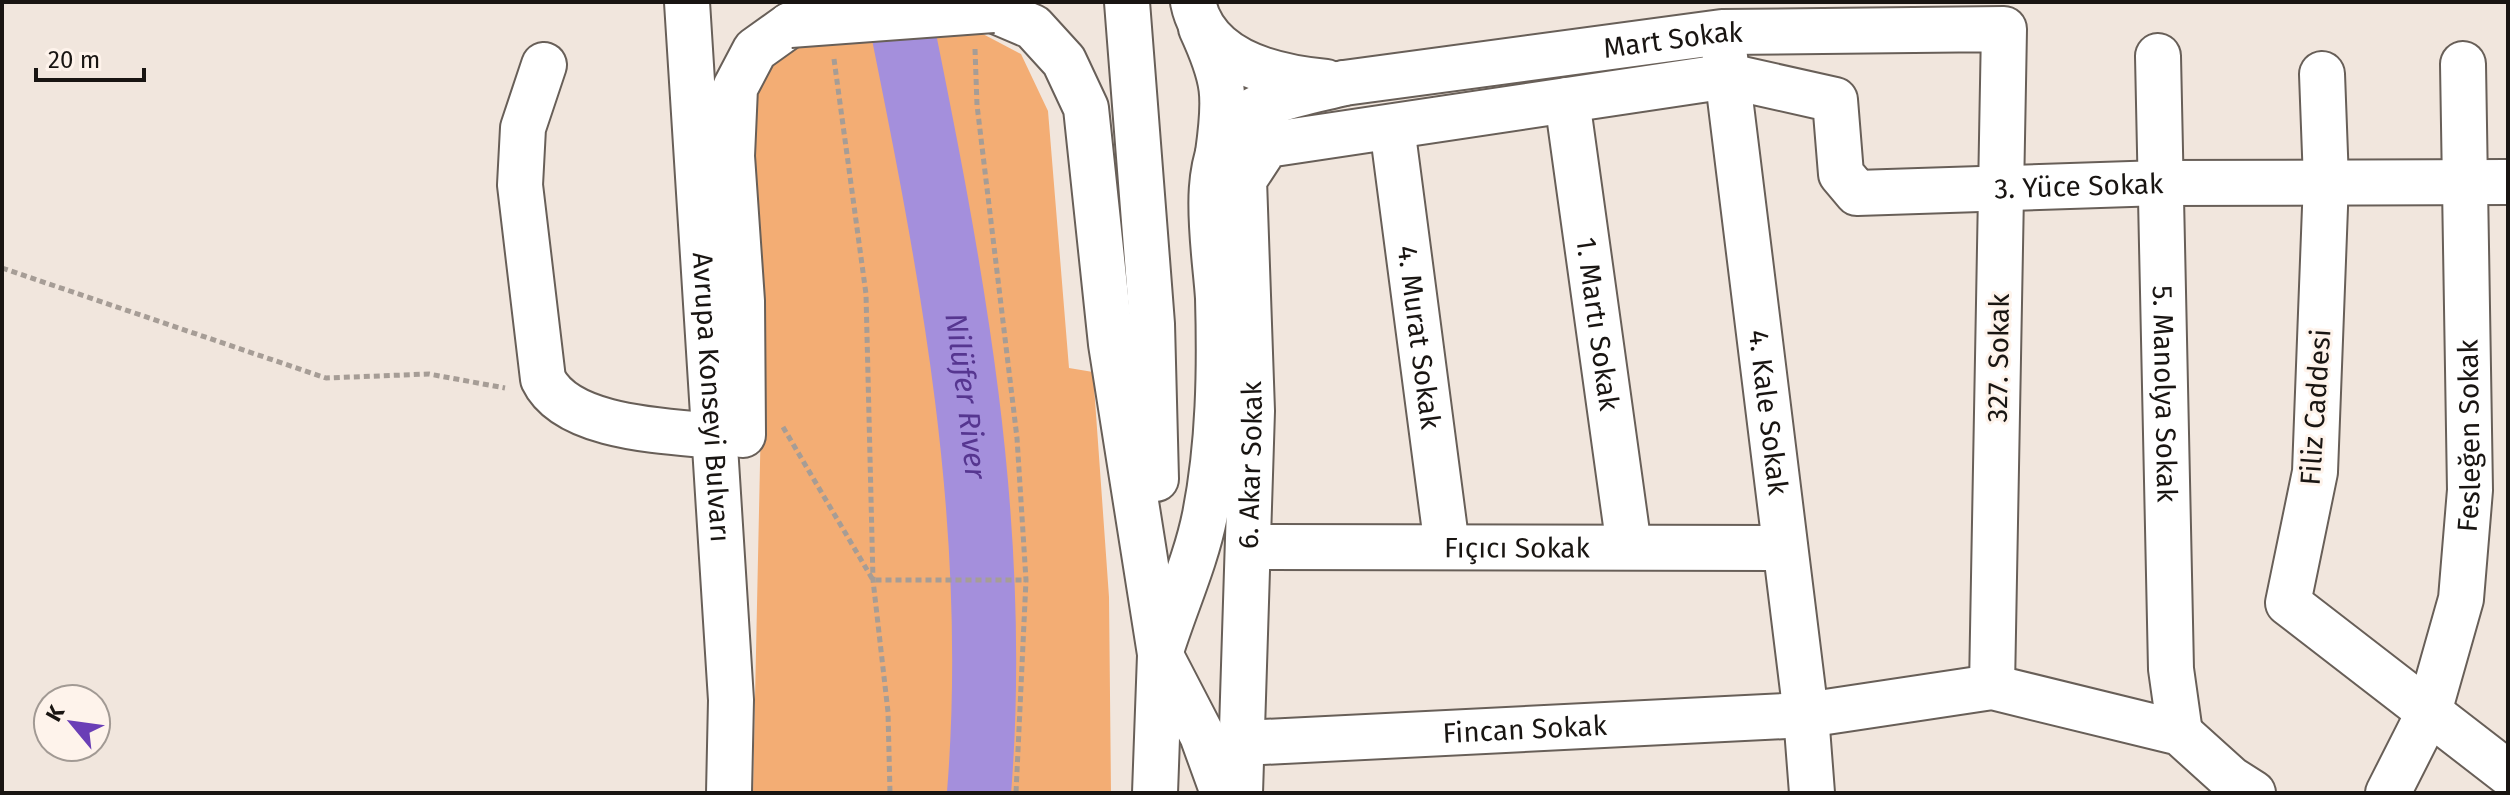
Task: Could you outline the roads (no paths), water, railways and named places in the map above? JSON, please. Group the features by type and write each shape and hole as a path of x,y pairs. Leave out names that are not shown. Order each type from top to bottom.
{"street":[{"name":"Avrupa Konseyi Bulvarı","path":"687,2 731,700 729,793"},
{"path":"1127,2 1152,324 1160,654 1155,793"},
{"path":"1160,654 1204,519 1212,474 1219,393 1211,218 1225,102 1219,69 1195,11"},
{"path":"1195,11 1232,56 1258,70 1285,78 1344,83"},
{"path":"731,700 743,427 742,301 732,156 735,88 755,50 790,25 1033,27 1064,61 1086,108 1111,344 1160,654 1202,735 1223,793"},
{"name":"Mart Sokak","path":"1344,83 1722,32 2004,29"},
{"name":"327. Sokak","path":"1992,687 2004,29"},
{"name":"4. Kale Sokak","path":"1722,32 1806,715 1812,793"},
{"name":"5. Manolya Sokak","path":"2158,56 2171,669 2180,733"},
{"name":"Fesleğen Sokak","path":"2388,793 2429,712 2461,599 2487,182 2463,64"},
{"path":"544,65 523,128 520,185 543,379 554,398 576,412 654,430 715,436"},
{"name":"Filiz Caddesi","path":"2322,74 2326,181 2315,472 2288,603 2508,773"},
{"name":"Mart Sokak","path":"1267,145 1728,76"},
{"name":"3. Yüce Sokak","path":"1728,76 1835,100 1841,174 1857,193 2161,183 2487,182"},
{"path":"1218,153 1237,122 1270,104 1344,83"},
{"name":"1. Martı Sokak","path":"1567,100 1629,547"},
{"name":"4. Murat Sokak","path":"1392,127 1447,547"},
{"name":"6. Akar Sokak","path":"1240,793 1252,411 1244,180 1267,145"},
{"name":"Fıçıcı Sokak","path":"1249,547 1785,548"},
{"path":"1992,687 2180,733 2238,788"},
{"name":"Fincan Sokak","path":"1243,743 1806,715 1992,687"}],"waterway":[{"name":"Nilüfer River","path":"897,2 952,297 977,493 983,592 984,692 979,793"}]}
